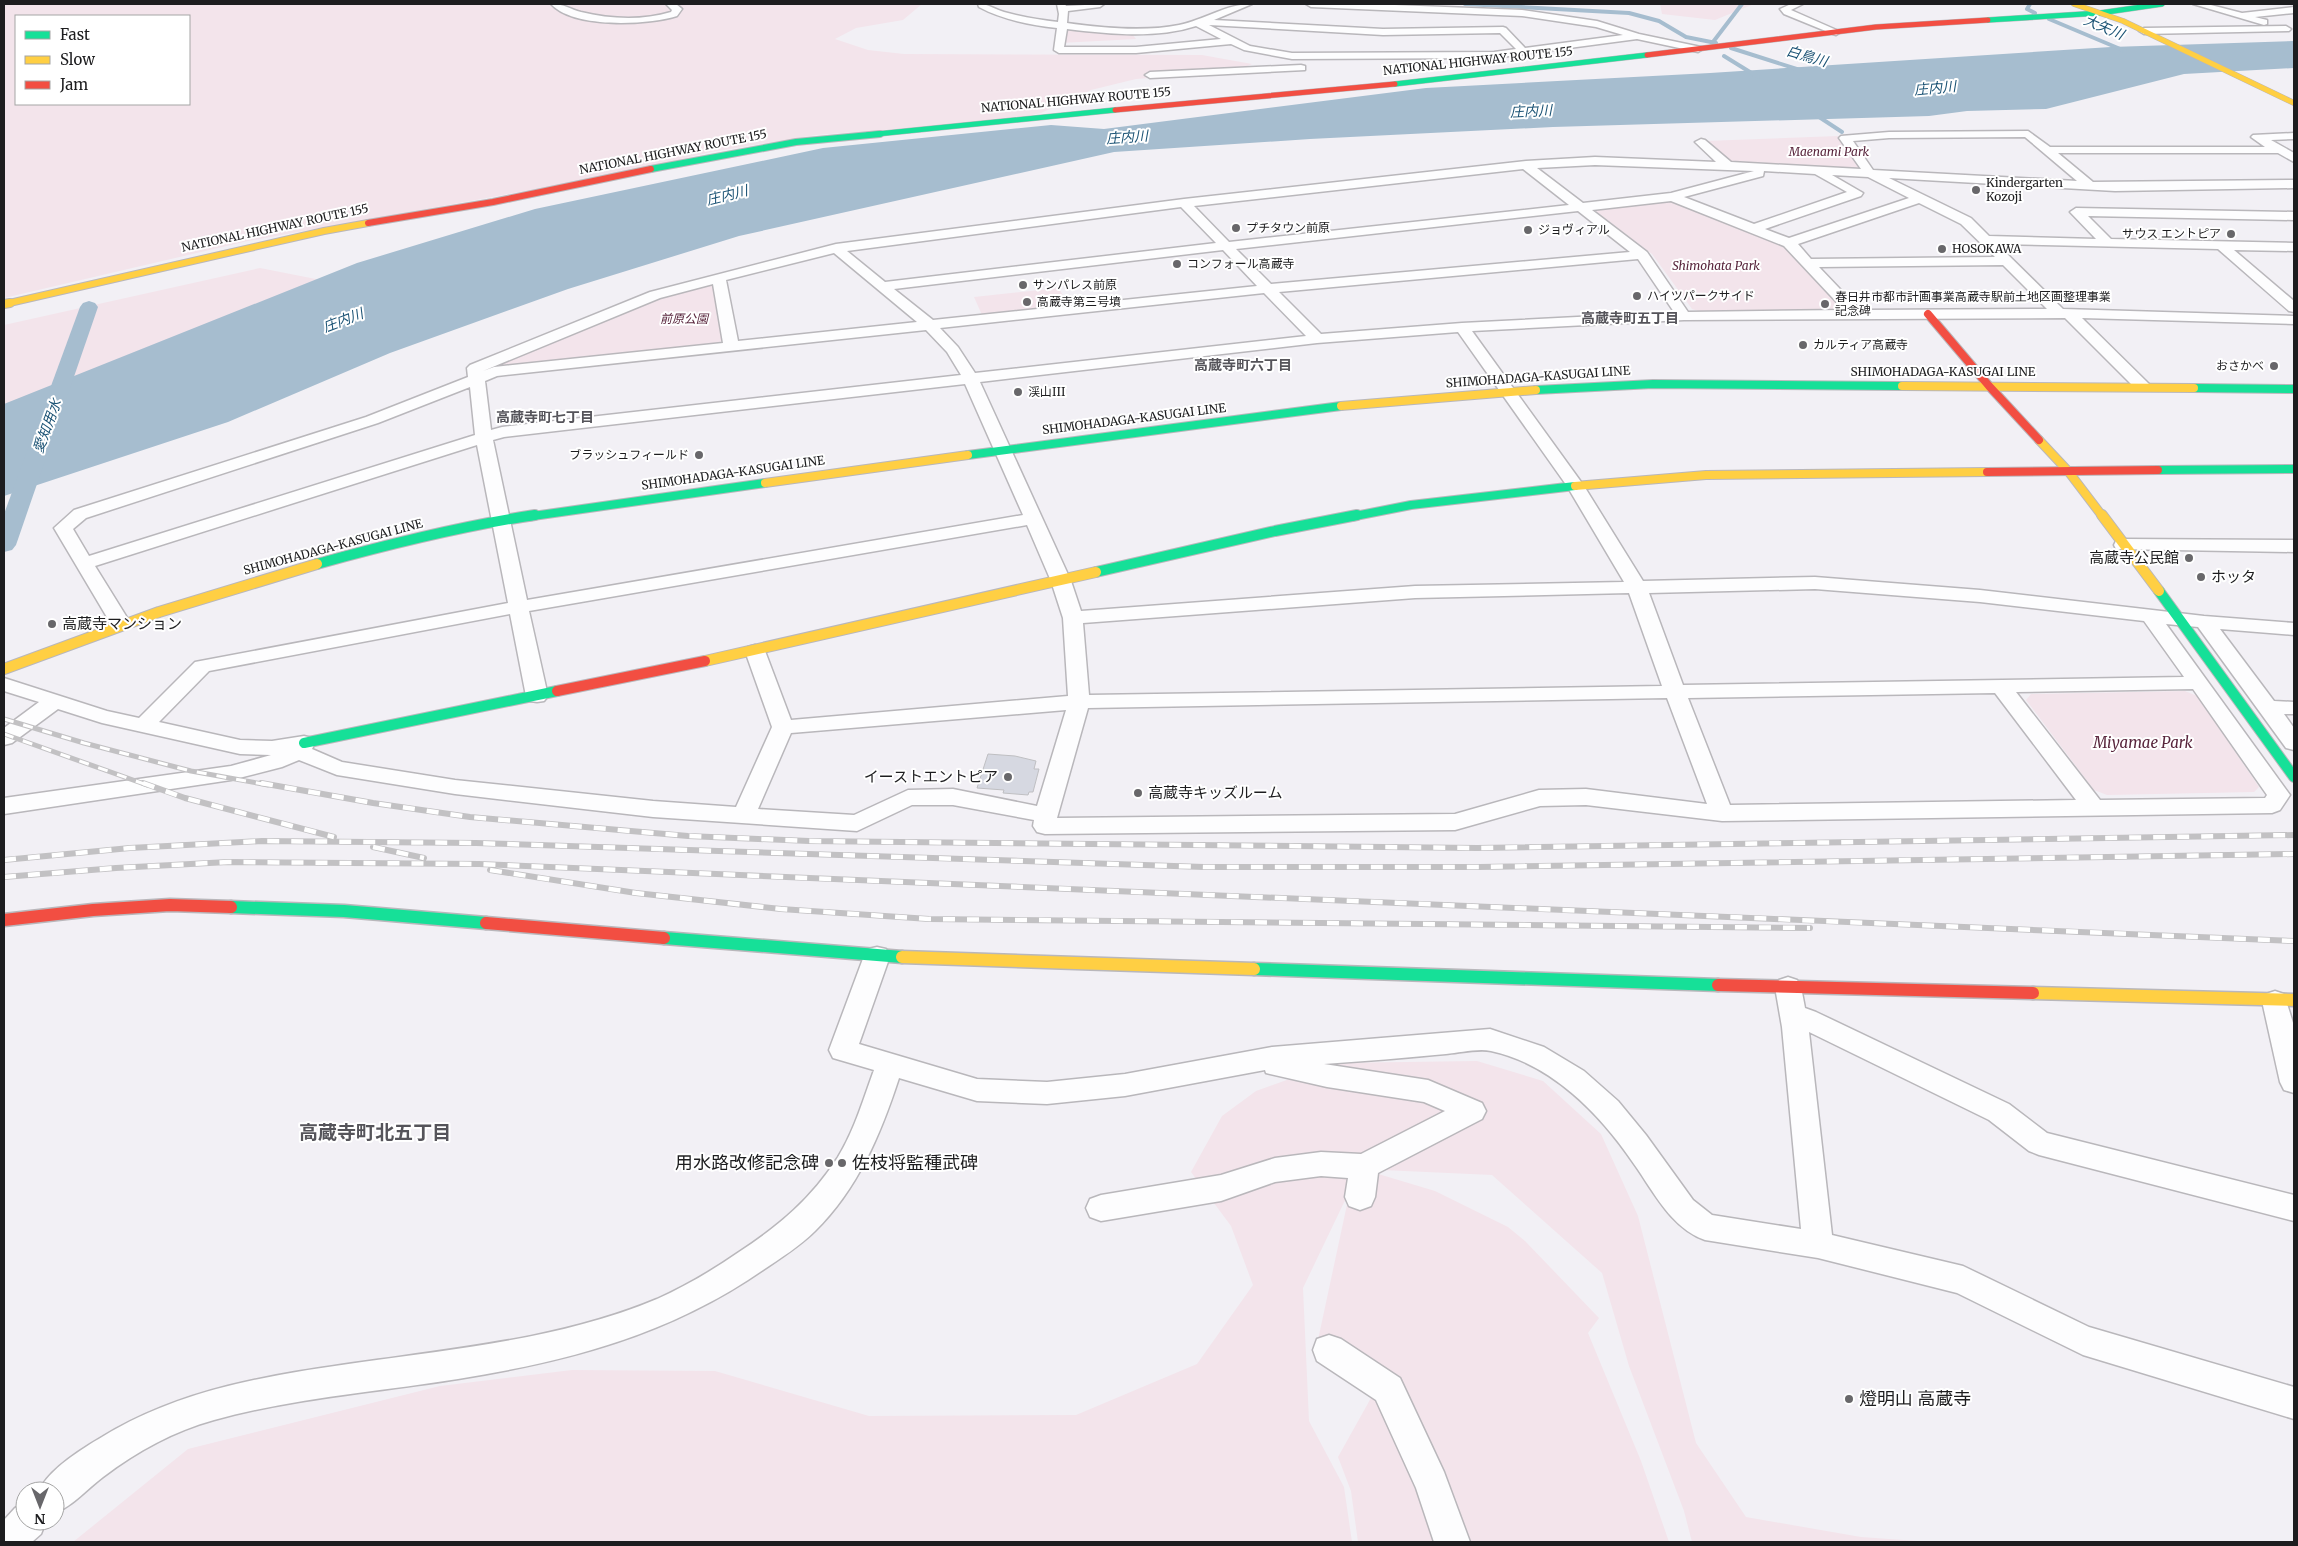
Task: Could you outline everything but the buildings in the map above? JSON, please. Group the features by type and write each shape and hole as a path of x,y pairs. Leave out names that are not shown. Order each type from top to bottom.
{"main road":[{"path":"2074,4 2123,21 2294,103"},
{"name":"NATIONAL HIGHWAY ROUTE 155","path":"4,304 324,231 493,202 714,156 796,142 1070,114 1323,92 1913,24 2100,13 2162,4"},
{"path":"1928,314 1989,386 2068,471 2180,619 2294,777"},
{"name":"SHIMOHADAGA-KASUGAI LINE","path":"4,669 121,624 236,586 389,544 502,520 585,507 1338,406 1507,391 1653,384 2294,389"},
{"path":"302,748 537,696 756,651 1061,582 1274,531 1411,505 1575,486 1706,475 2294,469"},
{"path":"4,920 93,910 170,905 344,911 877,956 1788,987 2285,1000"}],"street":[{"path":"556,4 559,8 570,12 633,22 662,18 674,14 677,9 670,4"},
{"path":"983,4 984,7 1018,19 1103,30 1162,30 1181,27 1248,4"},
{"path":"1100,4 1062,7 1063,25 1059,50 1136,50 1230,41"},
{"path":"1311,4 1504,12 1521,8 1597,24 1637,36 1698,49"},
{"path":"1799,4 1783,6 1787,12 1836,32"},
{"path":"2198,4 2290,29"},
{"path":"2240,15 2294,10"},
{"path":"1504,12 1503,30 1523,51"},
{"path":"1195,22 1383,32 1503,30"},
{"path":"1195,22 1209,27 1230,41 1247,48 1292,56 1310,29"},
{"path":"1310,29 1494,55 1637,36"},
{"path":"2144,31 2290,29"},
{"path":"1150,75 1423,60 1496,58 1523,51"},
{"path":"2090,186 2028,134 1889,134 1845,138 1869,173 1966,221 2006,261 2143,387"},
{"path":"2294,136 2257,137 2294,158"},
{"path":"1701,142 1727,165"},
{"path":"2049,150 2280,150"},
{"path":"537,696 484,437 475,368 655,295 836,248 1184,203 1526,165 1595,162 1727,165 2090,186 2294,184"},
{"path":"1526,165 1642,255 1684,316"},
{"path":"885,286 999,271 1672,197 1780,167"},
{"path":"1753,230 1857,193 1812,170"},
{"path":"2152,186 2186,214"},
{"path":"1672,197 1789,243 1856,315"},
{"path":"1789,243 1920,198"},
{"path":"1184,203 1266,289 1317,339"},
{"path":"2107,242 2076,212 2294,216"},
{"path":"1986,240 2294,247"},
{"path":"2221,245 2294,308"},
{"path":"836,248 885,286 928,324 952,350 971,379 1061,582 1073,618 1079,702 1046,815 1045,826 1455,822 1539,798 1586,796 1722,813 2272,805 2278,795 2150,615"},
{"path":"121,624 86,563 63,528 80,514 372,420 494,372 1266,289 1642,255"},
{"path":"1809,263 2006,261"},
{"path":"719,278 731,346"},
{"path":"86,563 502,432 1317,339 1462,327 1684,316 2064,313 2294,320"},
{"path":"1462,327 1575,486 1637,587 1722,813"},
{"path":"144,725 202,666 519,607 1033,519"},
{"path":"2123,545 2294,546"},
{"path":"1073,618 1415,592 1815,583 1980,596 2204,622 2294,629"},
{"path":"2204,622 2294,743"},
{"path":"744,815 784,727 756,651"},
{"path":"784,727 1079,702 2197,683"},
{"path":"4,684 102,716 240,747 302,748 338,768 455,787 652,809 857,823 908,798 953,796 1046,815"},
{"path":"2000,687 2093,807"},
{"path":"4,738 54,701"},
{"path":"2267,707 2294,708"},
{"path":"4,806 231,773 274,762 302,748"},
{"path":"877,956 843,1050 977,1090 1047,1093 1125,1085 1272,1058 1490,1040 1527,1053 1574,1079 1608,1109 1636,1143 1682,1209 1705,1227 1818,1245 1963,1280 2083,1340 2294,1403"},
{"path":"1788,987 1793,1016 1818,1245"},
{"path":"2285,1000 2294,1082"},
{"path":"1793,1016 1807,1019 1999,1112 2040,1143 2294,1208"},
{"path":"1100,1208 1221,1188 1274,1170 1321,1164 1364,1166 1472,1111 1428,1091 1327,1076 1276,1065 1272,1058"},
{"path":"65,1487 106,1454 161,1422 212,1404 278,1390 545,1349 591,1338 654,1316 707,1291 753,1261 804,1222 836,1183 862,1143 890,1065"},
{"path":"1360,1197 1364,1166"},
{"path":"1329,1350 1388,1389 1432,1484 1452,1542"},
{"path":"7,1542 18,1531"}],"green space":[{"path":"4,4 922,4 903,20 856,28 835,39 868,50 904,54 1202,55 1252,64 1234,72 1136,79 1091,90 1041,113 1005,121 816,135 711,152 619,174 248,241 4,298"},
{"path":"1660,4 1754,4 1715,20 1662,14"},
{"path":"1063,25 1130,31 1136,39 1060,43"},
{"name":"Maenami Park","path":"1838,136 1859,168 1733,162 1727,160 1705,141"},
{"name":"Shimohata Park","path":"1665,200 1674,201 1784,243 1841,308 1837,310 1699,311 1692,309 1652,254 1594,210 1596,208"},
{"path":"260,268 336,283 4,456 4,325"},
{"name":"前原公園","path":"707,284 714,285 722,341 714,344 495,368 492,365 658,298"},
{"path":"1059,288 1068,305 982,315 974,297"},
{"name":"Miyamae Park","path":"2185,691 2197,696 2259,787 2254,792 2107,795 2094,790 2026,700 2031,694"},
{"path":"1477,1061 1543,1081 1601,1134 1638,1216 1696,1443 1746,1517 1861,1537 1932,1542 1692,1542 1684,1511 1629,1366 1602,1273 1492,1175 1360,1169 1303,1288 1309,1421 1344,1487 1352,1542 73,1542 188,1449 440,1386 572,1370 715,1371 869,1416 1076,1415 1197,1364 1253,1285 1231,1226 1191,1172 1222,1116 1256,1091 1334,1063"},
{"path":"1375,1173 1435,1191 1508,1227 1525,1241 1599,1318 1588,1333 1641,1461 1669,1542 1358,1542 1351,1491 1338,1457 1376,1389 1315,1354 1348,1200"}],"water":[{"name":"庄内川","path":"2294,41 2294,68 2184,74 2046,109 1967,111 1929,116 1553,127 1310,139 1114,152 739,236 568,289 390,353 228,422 4,496 4,404 357,263 535,209 823,148 1051,125 1104,129 1426,88 1710,73 2111,47"}],"waterway":[{"path":"1465,4 1629,13 1659,21 1686,37 1716,43 1713,42 1742,4"},
{"name":"大矢川","path":"2030,4 2027,9 2035,13"},
{"name":"大矢川","path":"2049,19 2125,51"},
{"name":"白鳥川","path":"1731,48 1803,71"},
{"path":"1724,56 1758,77"},
{"path":"1813,113 1842,132"},
{"name":"愛知用水","path":"4,545 89,307"}],"railway":[{"path":"4,719 84,743 191,771 268,785"},
{"path":"4,734 147,785"},
{"path":"143,783 185,798 334,837"},
{"path":"261,783 373,803 470,817 688,836 809,841 1477,848 2294,835"},
{"path":"4,860 130,848 262,841 476,843 1204,867 1479,867 2294,854"},
{"path":"373,847 424,858"},
{"path":"4,877 228,862 479,864 2294,941"},
{"path":"490,870 636,893 781,909 929,919 1810,928"}],"traffic: fast":[{"path":"1988,20 2100,13 2162,4"},
{"path":"1395,84 1647,55"},
{"path":"651,169 796,142 1115,110"},
{"path":"1536,390 1653,384 1902,386"},
{"path":"2194,388 2294,389"},
{"path":"968,455 1341,406"},
{"path":"2158,470 2294,469"},
{"path":"317,564 389,544 502,520 765,483"},
{"path":"1096,572 1275,531 1411,505 1575,486"},
{"path":"2159,591 2294,777"},
{"path":"304,743 557,691"},
{"path":"231,907 344,911 486,923"},
{"path":"664,938 902,957"},
{"path":"1254,969 1718,985"}],"traffic: slow":[{"path":"2074,4 2123,21 2294,103"},
{"path":"4,304 324,231 368,223"},
{"path":"1902,386 2194,388"},
{"path":"1341,406 1536,390"},
{"path":"2039,440 2068,471 2159,591"},
{"path":"765,483 968,455"},
{"path":"1575,486 1706,475 1987,472"},
{"path":"4,669 159,612 317,564"},
{"path":"705,661 1096,572"},
{"path":"902,957 1254,969"},
{"path":"2033,993 2294,1000"}],"traffic: jam":[{"path":"1647,55 1876,27 1988,20"},
{"path":"1115,110 1395,84"},
{"path":"368,223 493,202 651,169"},
{"path":"1928,314 1989,386 2039,440"},
{"path":"1987,472 2158,470"},
{"path":"557,691 705,661"},
{"path":"4,920 93,910 170,905 231,907"},
{"path":"486,923 664,938"},
{"path":"1718,985 2033,993"}],"place":[{"name":"Kindergarten Kozoji","path":"1976,190"},
{"name":"プチタウン前原","path":"1236,228"},
{"name":"ジョヴィアル","path":"1528,230"},
{"name":"サウス エントピア","path":"2231,234"},
{"name":"HOSOKAWA","path":"1942,249"},
{"name":"コンフォール高蔵寺","path":"1177,264"},
{"name":"サンパレス前原","path":"1023,285"},
{"name":"ハイツパークサイド","path":"1637,296"},
{"name":"高蔵寺第三号墳","path":"1027,302"},
{"name":"春日井市都市計画事業高蔵寺駅前土地区画整理事業 記念碑","path":"1825,304"},
{"name":"カルティア高蔵寺","path":"1803,345"},
{"name":"おさかべ","path":"2274,366"},
{"name":"渓山III","path":"1018,392"},
{"name":"ブラッシュフィールド","path":"699,455"},
{"name":"高蔵寺公民館","path":"2189,558"},
{"name":"ホッタ","path":"2201,577"},
{"name":"高蔵寺マンション","path":"52,624"},
{"name":"イーストエントピア","path":"1008,777"},
{"name":"高蔵寺キッズルーム","path":"1138,793"},
{"name":"用水路改修記念碑","path":"829,1163"},
{"name":"佐枝将監種武碑","path":"842,1163"},
{"name":"燈明山 高蔵寺","path":"1849,1399"}],"district":[{"name":"高蔵寺町五丁目","path":"1630,318"},
{"name":"高蔵寺町六丁目","path":"1243,365"},
{"name":"高蔵寺町七丁目","path":"545,417"},
{"name":"高蔵寺町北五丁目","path":"375,1132"}]}
